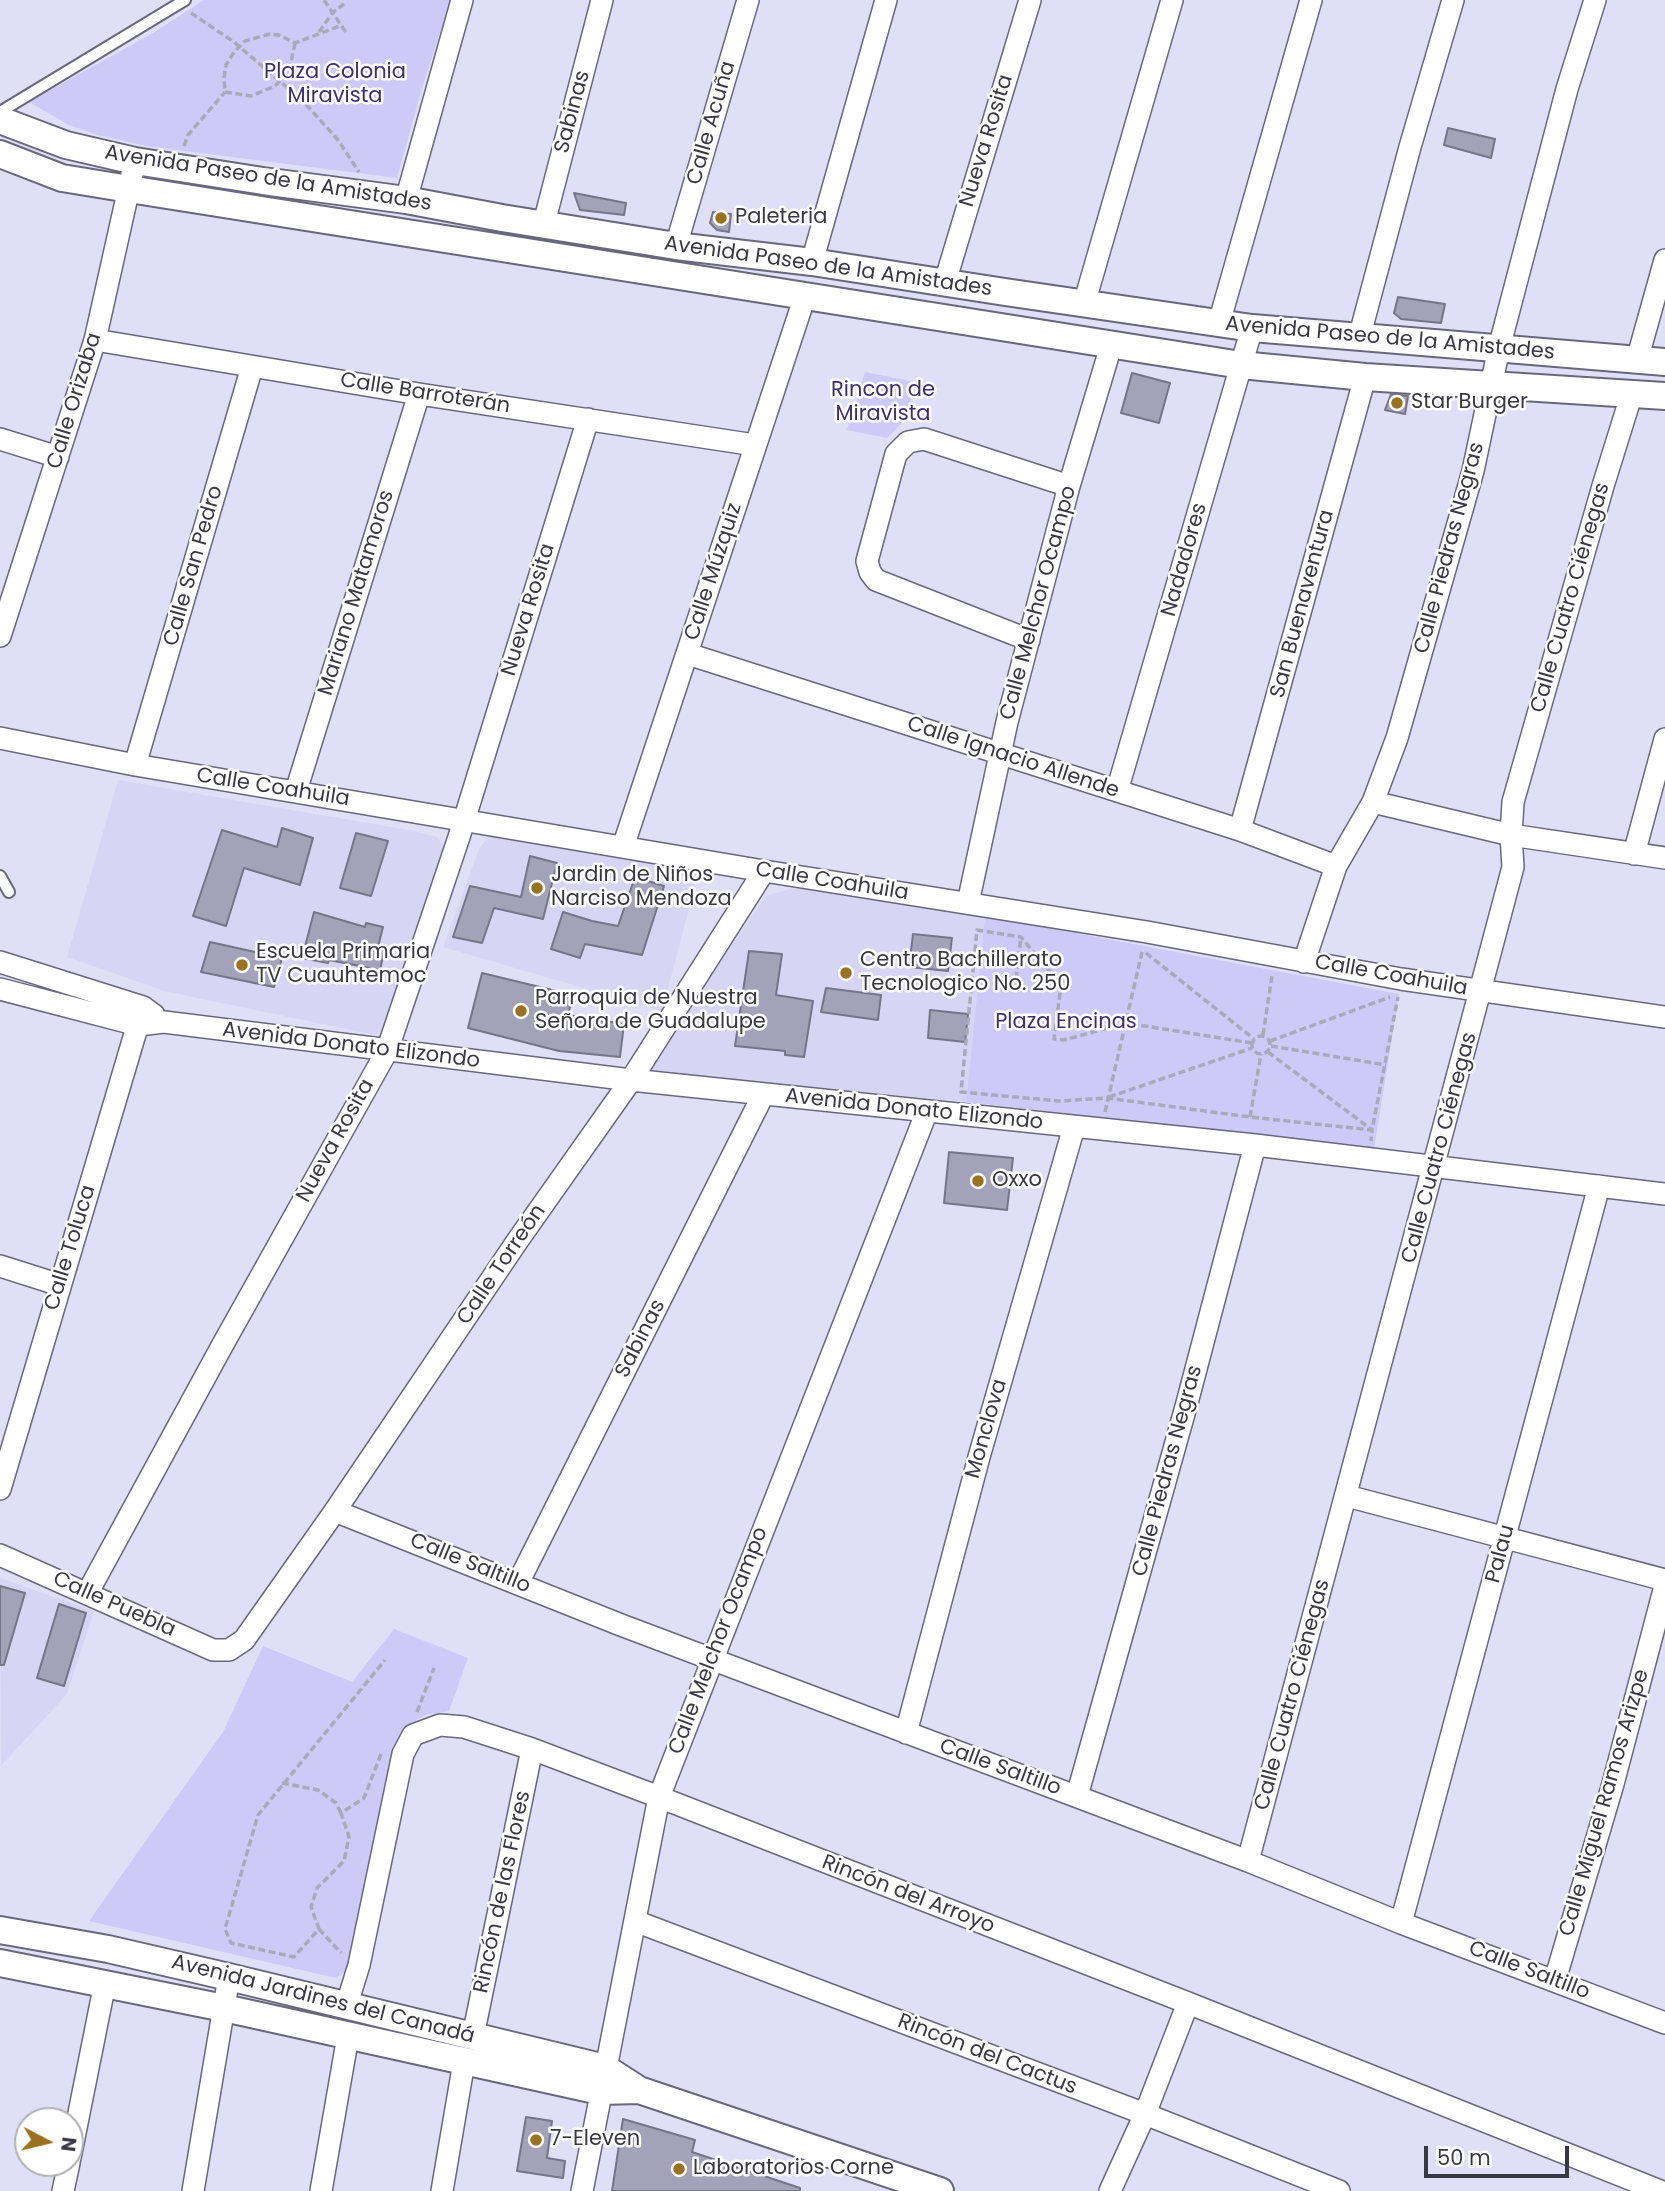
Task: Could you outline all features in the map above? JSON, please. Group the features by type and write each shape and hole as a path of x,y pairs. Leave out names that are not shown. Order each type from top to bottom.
{"street":[{"path":"407,200 462,0"},
{"name":"Sabinas","path":"544,223 602,0"},
{"name":"Calle Acuña","path":"676,246 748,0"},
{"path":"813,262 886,0"},
{"name":"Nueva Rosita","path":"945,282 1030,0"},
{"path":"1084,304 1172,0"},
{"path":"1219,323 1311,0"},
{"path":"1359,338 1453,0"},
{"name":"Calle Piedras Negras","path":"1304,962 1336,866 1373,802 1397,737 1473,471 1499,348 1567,89 1595,0"},
{"name":"Avenida Paseo de la Amistades","path":"0,120 66,145 135,162 407,200 676,246 813,262 1252,328 1665,362"},
{"name":"Avenida Paseo de la Amistades","path":"0,154 62,177 129,189 1241,365 1365,377 1665,396"},
{"name":"Calle Orizaba","path":"0,636 95,340 135,162"},
{"path":"499,248 502,218"},
{"path":"750,287 753,255"},
{"path":"1637,360 1665,260"},
{"path":"994,328 1005,292"},
{"name":"Calle Múzquiz","path":"623,847 805,296"},
{"name":"Nadadores","path":"1117,791 1252,328"},
{"name":"Calle Barroterán","path":"95,340 419,394 755,445"},
{"name":"Calle Melchor Ocampo","path":"968,903 1029,640 1069,486 1111,346"},
{"name":"Calle San Pedro","path":"135,765 252,367"},
{"name":"San Buenaventura","path":"1240,830 1365,377"},
{"name":"Calle Cuatro Ciénegas","path":"1248,1861 1482,992 1513,867 1513,802 1632,393"},
{"name":"Mariano Matamoros","path":"296,791 419,394"},
{"name":"Nueva Rosita","path":"88,1592 387,1051 465,820 588,419"},
{"path":"0,439 58,457"},
{"path":"1029,640 876,580 867,561 896,454 908,442 924,439 1069,486"},
{"name":"Calle Ignacio Allende","path":"688,654 1240,830 1336,866"},
{"name":"Calle Coahuila","path":"0,738 135,765 764,871 1147,932 1482,992 1665,1017"},
{"path":"1634,854 1665,739"},
{"path":"1373,802 1511,835 1665,858"},
{"name":"Calle Torreón","path":"229,1650 244,1640 335,1511 518,1240 631,1080 764,871"},
{"name":"Avenida Donato Elizondo","path":"0,962 140,1016"},
{"name":"Avenida Donato Elizondo","path":"0,989 164,1022 387,1051 763,1095 1255,1145 1665,1194"},
{"name":"Calle Toluca","path":"0,1489 140,1016"},
{"name":"Sabinas","path":"518,1583 763,1095"},
{"name":"Calle Melchor Ocampo","path":"582,2191 659,1797 926,1111"},
{"name":"Monclova","path":"906,1733 979,1457 1074,1127"},
{"name":"Calle Piedras Negras","path":"1077,1797 1184,1416 1255,1145"},
{"name":"Palau","path":"1401,1923 1599,1186"},
{"path":"0,1266 60,1285"},
{"path":"1347,1496 1665,1580"},
{"name":"Calle Saltillo","path":"335,1511 711,1658 1248,1861 1401,1923 1665,2023"},
{"name":"Calle Puebla","path":"0,1555 213,1650 229,1650"},
{"name":"Calle Miguel Ramos Arizpe","path":"1555,1980 1613,1784 1665,1586"},
{"name":"Rincón del Arroyo","path":"346,2007 359,1965 403,1754 413,1735 440,1725 464,1727 532,1749 659,1797 1660,2191"},
{"name":"Rincón de las Flores","path":"473,2036 532,1749"},
{"name":"Rincón del Cactus","path":"635,1921 1339,2191"},
{"name":"Avenida Jardines del Canadá","path":"0,1930 108,1949 473,2036 940,2191"},
{"name":"Avenida Jardines del Canadá","path":"0,1963 224,2008 464,2062 603,2080"},
{"path":"193,2191 229,1977"},
{"path":"80,2107 105,1983"},
{"path":"1110,2191 1188,2003"},
{"path":"321,2191 348,2036"},
{"path":"442,2191 464,2062"}],"lane":[{"path":"0,112 181,2"},
{"path":"0,876 9,892"}],"path":[{"path":"324,0 347,34"},
{"path":"181,2 239,46 303,101 338,140 361,174 365,194"},
{"path":"318,34 332,12 344,4"},
{"path":"177,168 188,135 225,92 226,65 239,46 254,37 270,34 279,35 295,43 342,25"},
{"path":"225,92 240,96 257,95 281,81 292,64 295,43"},
{"path":"1253,1044 1126,1023 1064,1041 1054,1039 1061,985 1021,937 977,930 961,1092 1059,1101 1107,1098 1373,1130"},
{"path":"1016,979 1021,937"},
{"path":"1107,1098 1142,951"},
{"path":"1142,951 1155,953"},
{"path":"1142,951 1253,1044 1261,1054 1250,1117"},
{"path":"1107,1098 1253,1044 1264,1035 1273,974"},
{"path":"1386,992 1399,994"},
{"path":"1270,1043 1399,994"},
{"path":"1373,1130 1399,994"},
{"path":"1264,1035 1270,1043 1387,1065"},
{"path":"1268,1052 1270,1043"},
{"path":"1261,1054 1268,1052"},
{"path":"1268,1052 1373,1130"},
{"path":"319,1929 295,1957 231,1943 225,1928 258,1815 385,1660"},
{"path":"416,1714 434,1668"},
{"path":"341,1813 364,1798 383,1752"},
{"path":"282,1783 318,1790 337,1803 348,1837 344,1861 317,1888 311,1907 319,1929 335,1948 359,1965"}],"shaded area":[{"path":"118,780 437,837 445,848 386,1030 375,1035 164,991 67,957"},
{"path":"495,828 703,856 662,1011 443,947 479,849"},
{"name":"Centro Bachillerato Tecnologico No. 250","path":"793,888 985,916 966,1102 644,1071 766,896"},
{"path":"0,1578 94,1611 67,1694 1,1766"}],"green space":[{"name":"Plaza Colonia Miravista","path":"204,0 451,0 423,85 397,178 146,146 69,125 29,102 153,33"},
{"name":"Rincon de Miravista","path":"865,372 915,382 907,418 887,438 847,430"},
{"name":"Plaza Encinas","path":"985,916 1399,994 1374,1149 966,1102"},
{"path":"394,1629 468,1658 449,1711 426,1715 411,1723 400,1741 349,1969 336,1978 89,1921 223,1732 263,1646 352,1682"}],"building":[{"path":"1448,128 1495,139 1491,158 1444,145"},
{"path":"574,193 626,203 624,215 580,210"},
{"name":"Paleteria","path":"713,212 731,214 729,232 717,230 710,223"},
{"path":"1398,297 1445,304 1441,323 1401,319 1394,313"},
{"path":"1132,373 1170,383 1159,423 1121,413"},
{"name":"Star Burger","path":"1391,394 1408,396 1405,414 1385,410"},
{"path":"282,828 313,838 300,885 244,868 226,926 193,916 222,830 277,847"},
{"path":"356,833 388,841 371,896 340,888"},
{"path":"530,856 557,863 543,919 494,908 482,943 453,937 470,886 521,897"},
{"path":"635,877 664,886 642,955 585,944 580,958 551,949 563,912 618,926"},
{"path":"314,912 365,927 366,923 383,927 378,947 385,948 380,970 329,960 328,963 302,958"},
{"path":"913,934 952,938 948,971 909,967"},
{"name":"Escuela Primaria TV Cuauhtemoc","path":"210,942 282,958 274,987 201,972"},
{"path":"749,951 782,954 776,995 813,1001 804,1057 785,1055 785,1051 735,1046"},
{"name":"Parroquia de Nuestra Señora de Guadalupe","path":"482,973 573,995 568,1015 624,1024 620,1057 559,1051 468,1028"},
{"path":"826,988 881,995 878,1020 821,1012"},
{"path":"930,1010 968,1014 965,1042 928,1038"},
{"name":"Oxxo","path":"949,1152 1013,1158 1007,1210 944,1203"},
{"path":"0,1586 25,1593 4,1665 0,1665"},
{"path":"59,1604 86,1613 64,1686 37,1678"},
{"name":"7-Eleven","path":"526,2117 552,2121 547,2158 565,2161 563,2178 517,2171"},
{"name":"Laboratorios Corne","path":"623,2119 695,2140 692,2152 800,2188 800,2191 612,2191"}],"place":[{"name":"Paleteria","path":"721,218"},
{"name":"Star Burger","path":"1397,403"},
{"name":"Jardin de Niños Narciso Mendoza","path":"537,888"},
{"name":"Escuela Primaria TV Cuauhtemoc","path":"242,965"},
{"name":"Centro Bachillerato Tecnologico No. 250","path":"846,973"},
{"name":"Parroquia de Nuestra Señora de Guadalupe","path":"521,1011"},
{"name":"Oxxo","path":"978,1181"},
{"name":"7-Eleven","path":"536,2140"},
{"name":"Laboratorios Corne","path":"679,2169"}]}
